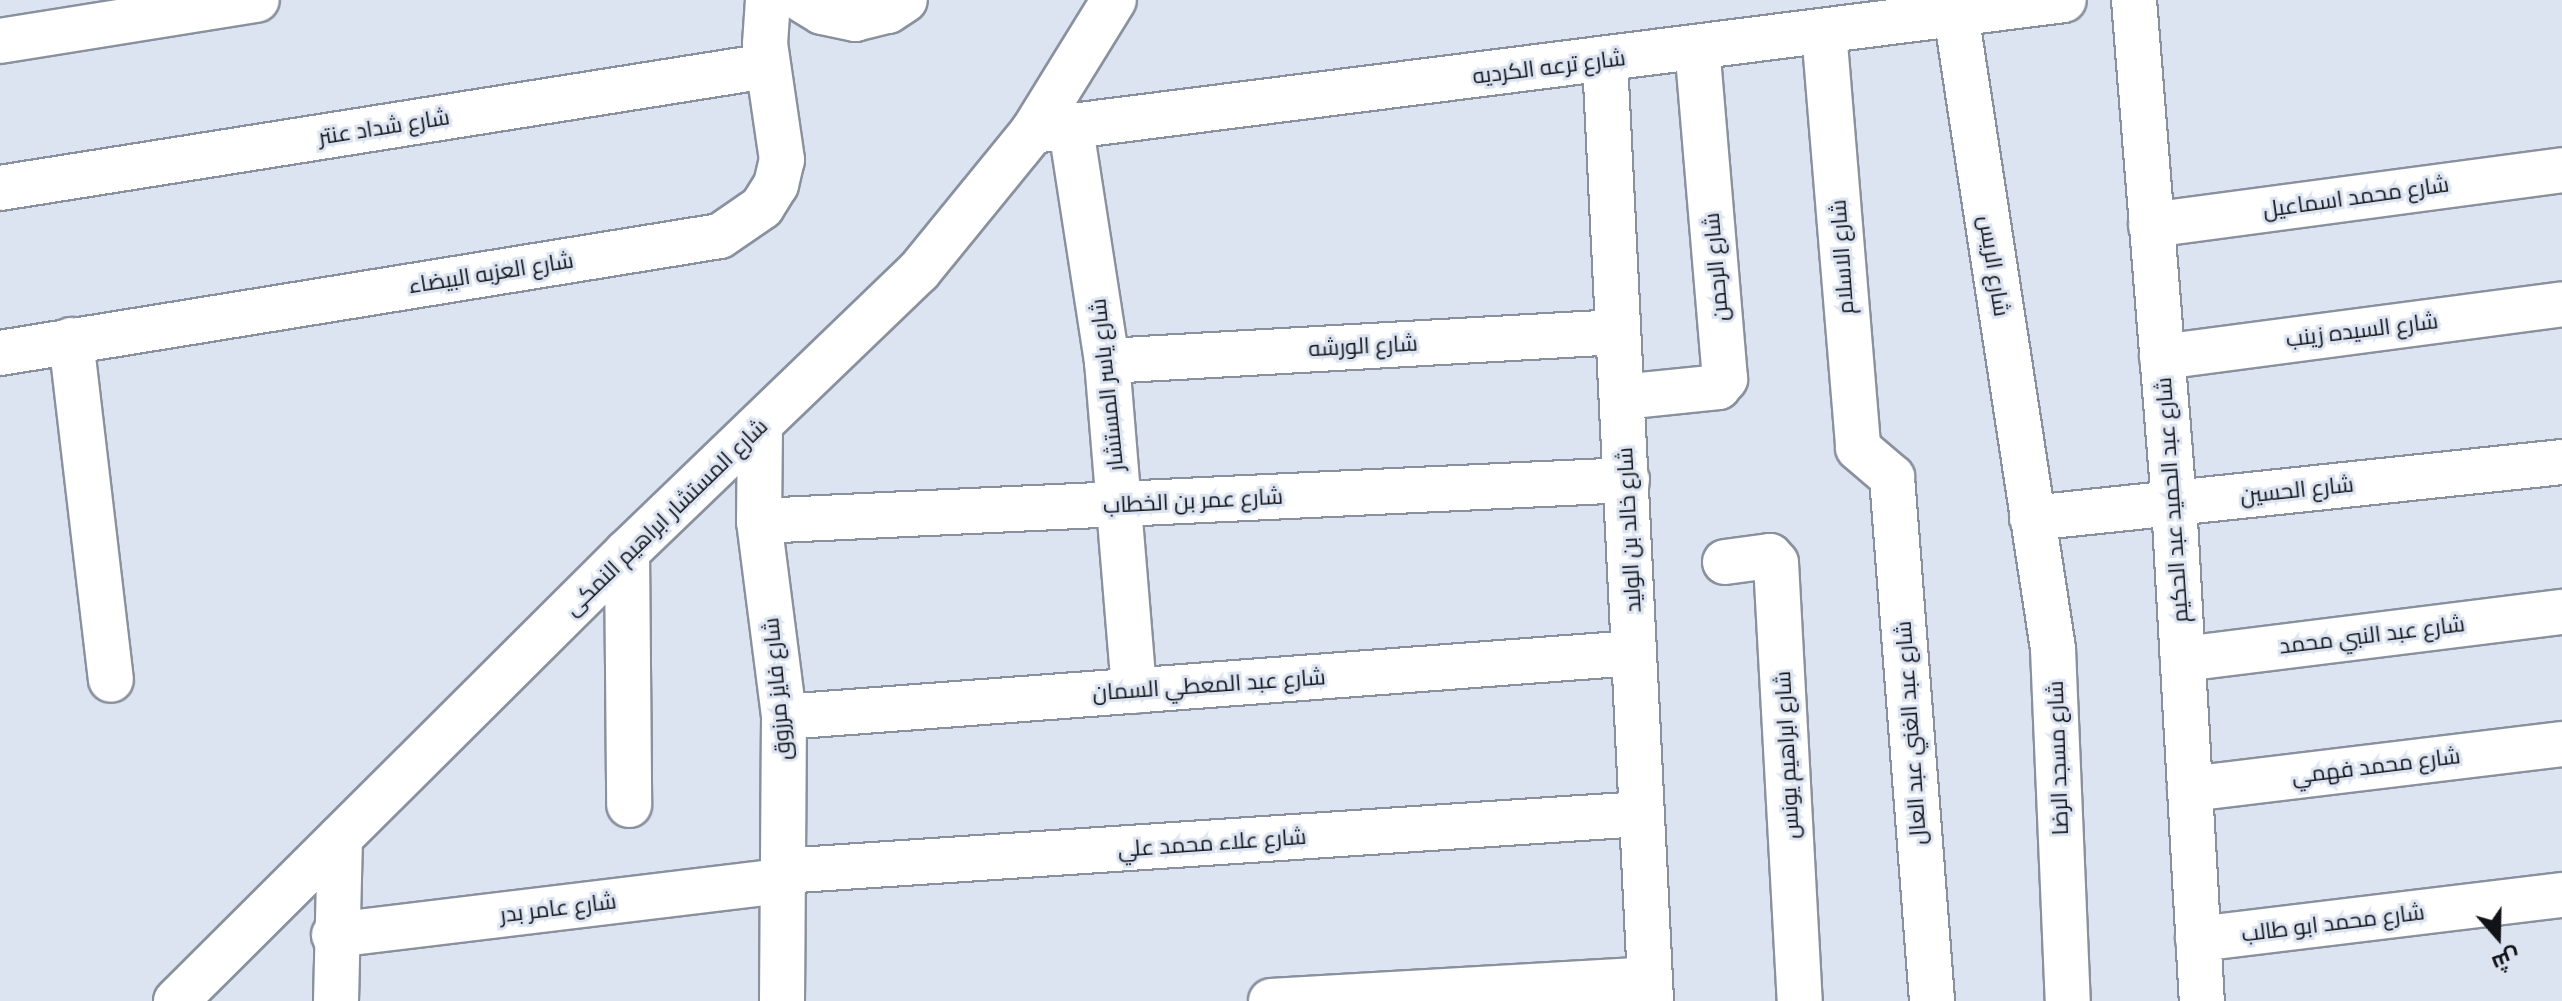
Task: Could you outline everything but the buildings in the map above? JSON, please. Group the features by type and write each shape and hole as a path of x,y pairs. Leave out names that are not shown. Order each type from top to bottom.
{"street":[{"path":"0,41 257,0"},
{"name":"شارع العزبه البيضاء","path":"0,353 720,236 743,225 776,185 780,134 767,66 768,0"},
{"path":"802,0 822,12 855,19 888,11 905,0"},
{"name":"شارع المستشار ابراهيم النمكى","path":"176,1001 627,552 919,271 1052,130 1114,0"},
{"name":"شارع ترعه الكرديه","path":"1052,130 1824,31 1929,11 2064,0"},
{"name":"شارع عبد الحميد عبد الحكيم","path":"2134,0 2174,503 2202,1001"},
{"name":"شارع الريس","path":"1929,11 2032,518"},
{"name":"شارع الاسلام","path":"1824,31 1858,448 1866,460 1886,467"},
{"name":"شارع الرحمن","path":"1622,397 1718,387 1725,379 1697,48"},
{"name":"شارع خالد بن الوليد","path":"1605,60 1650,990"},
{"name":"شارع شداد عنتر","path":"0,188 767,66"},
{"name":"شارع ياسر المستشار","path":"1052,130 1107,361 1134,691"},
{"name":"شارع محمد اسماعيل","path":"2151,225 2562,170"},
{"name":"شارع السيده زينب","path":"2162,357 2562,304"},
{"name":"شارع الورشه","path":"1107,361 1618,332"},
{"path":"71,340 111,680"},
{"name":"شارع فايز مرزوق","path":"760,426 759,521 784,717 782,1001"},
{"name":"شارع الحسين","path":"2032,518 2562,462"},
{"name":"شارع عبد الغني عبد العال","path":"1886,467 1892,477 1932,1001"},
{"name":"شارع عمر بن الخطاب","path":"759,521 1627,480"},
{"name":"شارع مسجد الرضا","path":"2032,518 2053,649 2068,1001"},
{"path":"627,552 629,805"},
{"name":"شارع ابراهيم يونس","path":"1725,562 1770,556 1776,563 1800,1001"},
{"name":"شارع عبد النبي محمد","path":"2183,659 2562,612"},
{"name":"شارع عبد المعطي السمان","path":"784,717 1634,653"},
{"name":"شارع محمد فهمي","path":"2190,789 2562,744"},
{"name":"شارع علاء محمد علي","path":"783,876 1642,814"},
{"path":"336,1001 334,935 340,838"},
{"name":"شارع عامر بدر","path":"334,935 783,876"},
{"name":"شارع محمد ابو طالب","path":"2198,939 2562,895"},
{"path":"1271,1001 1650,990"}]}
